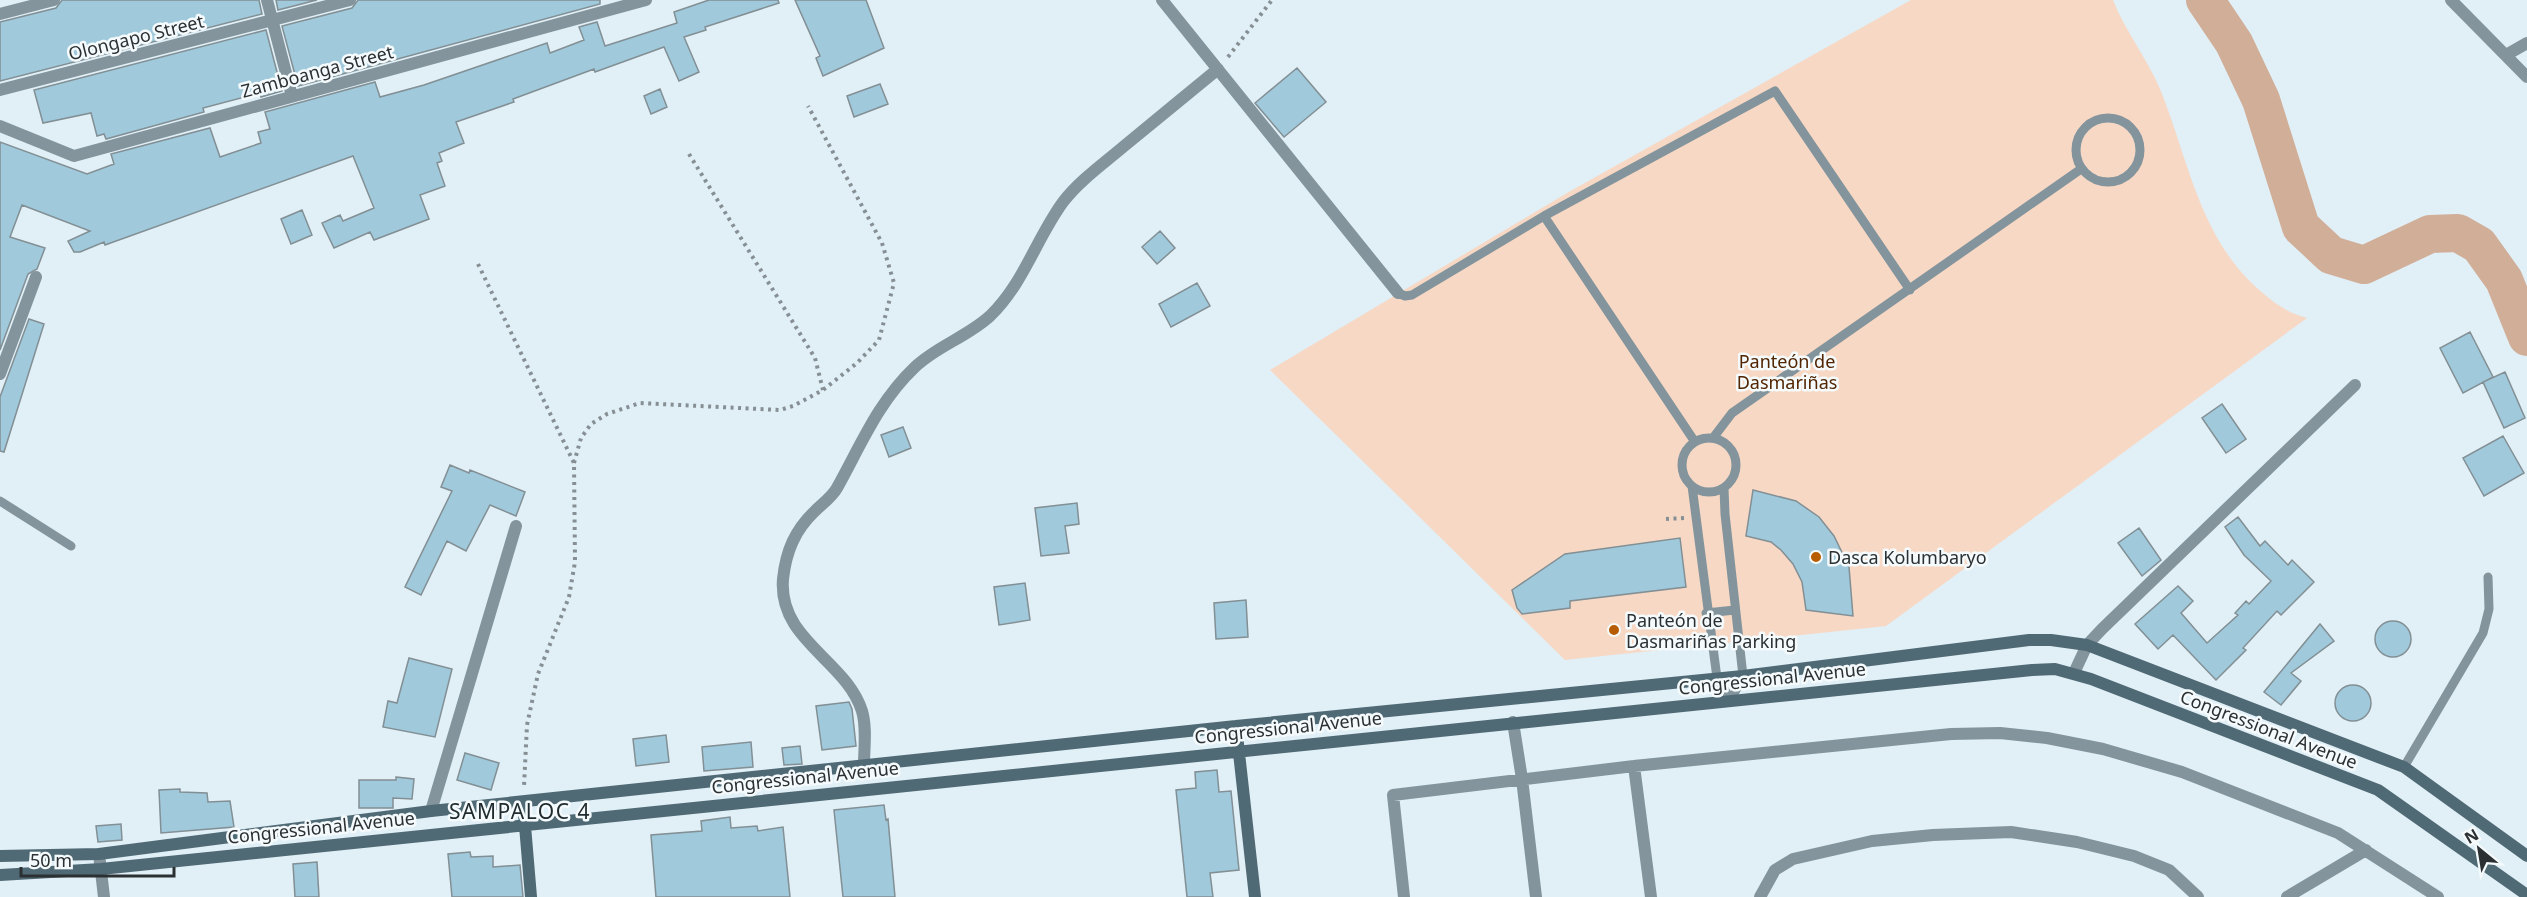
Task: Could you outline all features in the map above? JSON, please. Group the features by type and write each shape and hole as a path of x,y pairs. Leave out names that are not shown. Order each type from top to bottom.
{"main road":[{"name":"Congressional Avenue","path":"0,856 99,854 431,811 1236,726 1743,676 2029,640 2051,640 2087,645 2404,767 2527,856"},
{"name":"Congressional Avenue","path":"0,875 101,869 1512,722 2055,669 2074,673 2378,790 2527,895"},
{"path":"1236,726 1255,897"},
{"path":"523,802 531,897"}],"street":[{"path":"0,14 54,0"},
{"path":"267,0 292,96"},
{"name":"Olongapo Street","path":"0,90 350,0"},
{"name":"Zamboanga Street","path":"0,126 74,156 646,0"},
{"path":"1162,0 1398,294"},
{"path":"2451,0 2527,77"},
{"path":"2506,55 2527,43"},
{"path":"864,765 862,709 846,683 793,623 784,605 783,579 790,544 805,521 835,491 874,417 914,368 934,352 966,335 990,315 1022,277 1040,238 1064,201 1098,168 1218,69"},
{"path":"0,374 36,277"},
{"path":"2074,673 2087,645 2355,385"},
{"path":"431,811 516,526"},
{"path":"1512,722 1522,780 1536,897"},
{"path":"1404,897 1393,795 1634,766 1951,734 2000,733 2047,738 2103,749 2182,772 2338,833 2438,897"},
{"path":"1634,766 1651,897"},
{"path":"1760,897 1775,870 1793,859 1872,841 1933,835 2011,832 2077,842 2134,856 2169,870 2198,897"},
{"path":"2287,897 2366,850"},
{"path":"99,854 104,897"}],"lane":[{"path":"1398,294 1412,295 1544,216 1775,91 1910,291"},
{"path":"2105,118 2116,119 2135,131 2140,151 2134,170 2127,177 2117,181 2097,181 2081,169 2076,147 2085,128 2094,121 2105,118"},
{"path":"1713,438 1732,413 1910,291 2081,169"},
{"path":"1544,216 1695,442"},
{"path":"1713,438 1730,446 1737,464 1736,473 1724,488 1707,492 1692,486 1686,480 1682,463 1683,455 1695,442 1713,438"},
{"path":"1692,486 1706,613 1717,678 1731,700"},
{"path":"1724,488 1743,676 1731,700"},
{"path":"0,501 71,546"},
{"path":"2404,767 2482,633 2489,609 2488,577"},
{"path":"1706,613 1735,610"}],"path":[{"path":"1218,69 1272,0"},
{"path":"523,802 527,725 538,674 569,597 575,562 574,463 581,438 591,424 608,414 640,403 780,410 793,406 823,390 857,363 879,340 894,283 882,243 808,106"},
{"path":"689,154 815,358 823,390"},
{"path":"478,264 574,463"}],"green space":[{"name":"Panteón de Dasmariñas","path":"1911,0 2113,0 2160,89 2197,195 2221,245 2237,267 2257,288 2286,310 2307,318 1886,626 1565,660 1270,370 1567,193"}],"building":[{"path":"62,0 259,0 262,14 0,81 0,22 56,8"},
{"path":"276,0 317,0 278,10"},
{"path":"358,0 600,0 600,4 298,86 282,26 352,8"},
{"path":"709,0 778,0 779,3 705,27 706,30 684,37 699,72 679,81 664,47 595,72 594,69 513,99 514,102 456,122 464,143 439,153 442,161 437,163 445,186 420,195 429,219 374,240 370,232 334,248 322,223 340,215 343,221 374,208 353,156 80,252 74,252 68,241 90,231 22,205 10,237 45,248 37,269 28,274 0,350 0,142 87,174 114,164 111,154 210,128 220,157 261,143 258,132 270,129 265,112 375,82 380,97 424,85 547,43 550,53 584,40 579,27 597,22 605,46 677,23 674,12"},
{"path":"795,0 866,0 884,48 823,76 816,58 820,56"},
{"path":"266,30 282,91 261,97 260,93 203,108 204,112 106,139 104,134 97,136 91,113 43,123 34,90"},
{"path":"1297,68 1326,102 1284,137 1255,103"},
{"path":"880,84 888,104 854,117 847,96"},
{"path":"660,89 667,107 651,114 644,96"},
{"path":"302,210 312,235 291,244 281,219"},
{"path":"1160,231 1175,248 1157,264 1142,247"},
{"path":"1197,283 1210,306 1171,327 1159,304"},
{"path":"29,319 44,324 4,452 0,451 0,397"},
{"path":"2470,332 2493,377 2463,393 2440,348"},
{"path":"2505,372 2525,418 2504,428 2483,382"},
{"path":"2222,404 2246,439 2226,453 2202,418"},
{"path":"903,427 911,448 889,457 881,435"},
{"path":"2503,436 2524,473 2484,496 2463,458"},
{"path":"450,465 469,473 470,470 525,492 516,516 490,505 466,551 447,541 421,595 405,587 452,491 441,487"},
{"name":"Dasca Kolumbaryo","path":"1753,490 1796,501 1819,517 1834,536 1849,567 1853,616 1806,610 1802,582 1793,564 1771,542 1746,536"},
{"path":"1077,503 1079,524 1065,526 1069,553 1041,556 1035,508"},
{"path":"2238,517 2260,546 2265,541 2288,565 2292,560 2314,582 2281,615 2277,611 2243,648 2246,650 2216,680 2173,635 2158,649 2135,624 2178,586 2193,601 2181,613 2207,643 2238,615 2235,613 2246,601 2249,604 2271,581 2244,555 2225,527"},
{"path":"2139,528 2161,560 2142,576 2118,543"},
{"path":"1680,538 1686,587 1570,601 1570,608 1522,614 1517,608 1512,590 1565,554"},
{"path":"1025,583 1030,620 999,625 994,587"},
{"path":"1246,600 1248,637 1216,639 1214,603"},
{"path":"2393,621 2406,626 2411,639 2406,652 2393,657 2380,652 2375,639 2380,626"},
{"path":"2320,624 2334,641 2291,673 2301,681 2281,705 2264,692"},
{"path":"409,658 452,669 435,737 383,727 388,701 397,703"},
{"path":"2353,685 2366,690 2371,703 2366,716 2353,721 2340,716 2335,703 2340,690"},
{"path":"849,702 852,709 856,746 822,750 816,706"},
{"path":"666,735 669,762 636,766 633,739"},
{"path":"751,742 753,767 704,771 702,747"},
{"path":"800,746 802,764 784,765 782,748"},
{"path":"465,753 499,763 491,790 457,780"},
{"path":"1217,770 1219,792 1231,791 1239,870 1210,873 1213,897 1187,897 1176,790 1196,788 1195,772"},
{"path":"396,777 414,779 412,799 393,798 393,808 359,808 359,780 396,780"},
{"path":"180,789 180,792 207,793 208,802 230,801 234,827 161,833 159,790"},
{"path":"884,805 886,820 888,819 895,897 843,897 834,810"},
{"path":"730,817 731,828 757,826 758,831 783,827 790,897 656,897 651,835 702,831 701,821"},
{"path":"121,824 122,840 98,842 96,826"},
{"path":"470,852 471,857 493,856 493,867 520,865 523,897 452,897 448,854"},
{"path":"317,862 319,897 295,897 293,864"}],"waterway":[{"path":"2205,0 2234,43 2261,100 2301,227 2331,255 2364,265 2430,234 2458,233 2479,245 2504,280 2527,337"}],"place":[{"name":"Dasca Kolumbaryo","path":"1816,557"},
{"name":"Panteón de Dasmariñas Parking","path":"1614,630"}],"district":[{"name":"SAMPALOC 4","path":"520,811"}]}
